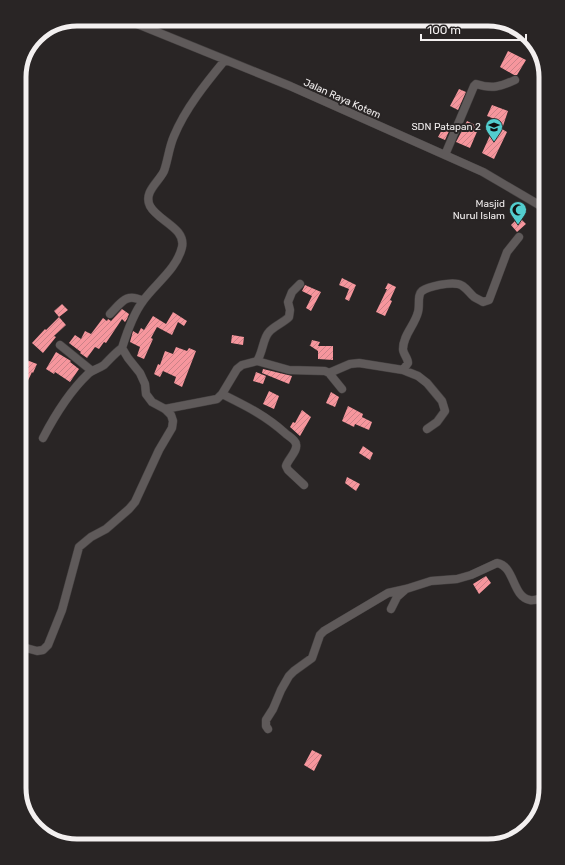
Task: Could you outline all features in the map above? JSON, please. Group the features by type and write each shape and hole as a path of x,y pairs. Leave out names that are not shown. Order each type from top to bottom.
{"street":[{"name":"Jalan Raya Kotem","path":"142,26 290,86 484,172 539,205"},
{"path":"43,438 60,408 89,372 100,367 122,348 134,317 143,301 167,273 180,252 182,240 179,233 162,220 150,206 148,197 151,188 161,176 164,169 169,149 177,128 211,77 225,60"},
{"path":"445,155 474,86 476,84 500,87 515,80"},
{"path":"403,370 408,363 408,359 403,352 404,344 408,332 418,315 420,295 422,292 437,285 456,283 462,285 483,302 489,300 507,252 519,237"},
{"path":"257,361 261,356 268,332 289,317 290,310 288,302 292,292 300,284"},
{"path":"110,314 129,297 143,301"},
{"path":"60,345 92,371"},
{"path":"26,648 37,651 43,650 48,645 62,610 79,547 106,529 135,502 159,450 172,428 173,422 171,414 152,402 146,394 145,384 140,373 122,348"},
{"path":"165,409 217,399 222,394 237,369 242,365 257,361 289,370 319,370 329,373 342,389"},
{"path":"329,373 350,364 359,363 403,370 418,376 427,383 442,401 445,411 443,416 427,429"},
{"path":"222,394 258,412 293,439 296,443 296,448 286,466 288,470 304,485"},
{"path":"268,729 266,726 266,720 275,705 281,690 289,676 312,658 320,635 324,631 388,593 431,582 457,579 471,575 498,563 505,567 521,595 526,599 533,600 539,599"},
{"path":"391,608 397,596 406,589"}],"building":[{"path":"508,51 526,60 517,75 514,75 500,67"},
{"path":"459,89 466,92 458,110 450,106"},
{"path":"492,105 508,111 502,129 507,132 494,159 482,153 497,120 487,116"},
{"name":"SDN Patapan 2","path":"467,121 479,127 470,148 456,142"},
{"path":"444,126 450,129 445,140 438,137"},
{"name":"Masjid Nurul Islam","path":"519,217 526,224 517,232 511,225"},
{"path":"342,278 356,285 349,301 345,299 349,289 339,285"},
{"path":"388,283 396,287 390,300 392,301 385,316 376,312 387,289 385,289"},
{"path":"305,285 321,292 311,311 306,308 312,296 302,291"},
{"path":"62,304 68,310 59,317 54,311"},
{"path":"122,309 129,314 125,322 122,319 106,343 104,342 99,349 95,347 87,358 69,343 75,335 81,339 85,331 91,334 103,318 107,321 108,319 111,321"},
{"path":"173,312 187,321 184,326 178,322 172,335 157,327 151,338 153,339 144,359 137,356 140,347 130,342 133,331 138,334 141,328 144,330 153,316 166,324"},
{"path":"59,317 66,325 54,336 56,337 43,353 32,343"},
{"path":"232,335 244,337 243,345 231,343"},
{"path":"312,340 320,342 318,346 333,346 333,360 318,359 318,351 310,346"},
{"path":"176,347 187,351 189,348 196,351 182,387 174,383 176,377 163,371 160,377 154,374 158,364 160,365 165,351 173,354"},
{"path":"56,352 71,361 70,362 79,369 70,382 55,372 54,374 46,369"},
{"path":"26,360 37,364 33,373 32,372 26,385"},
{"path":"263,369 292,376 289,384 262,373"},
{"path":"256,372 266,376 263,384 253,381"},
{"path":"269,391 279,396 274,409 263,404"},
{"path":"331,392 339,397 335,407 326,403"},
{"path":"348,406 363,414 362,417 372,422 369,430 355,424 354,427 342,421"},
{"path":"302,410 311,417 300,436 290,427 293,422 295,423"},
{"path":"363,446 373,453 370,460 359,453"},
{"path":"347,477 360,484 356,491 345,483"},
{"path":"486,576 491,583 479,594 473,584"},
{"path":"312,750 322,755 314,771 304,765"}],"place":[{"name":"SDN Patapan 2","path":"494,142"},
{"name":"Masjid Nurul Islam","path":"518,225"}]}
